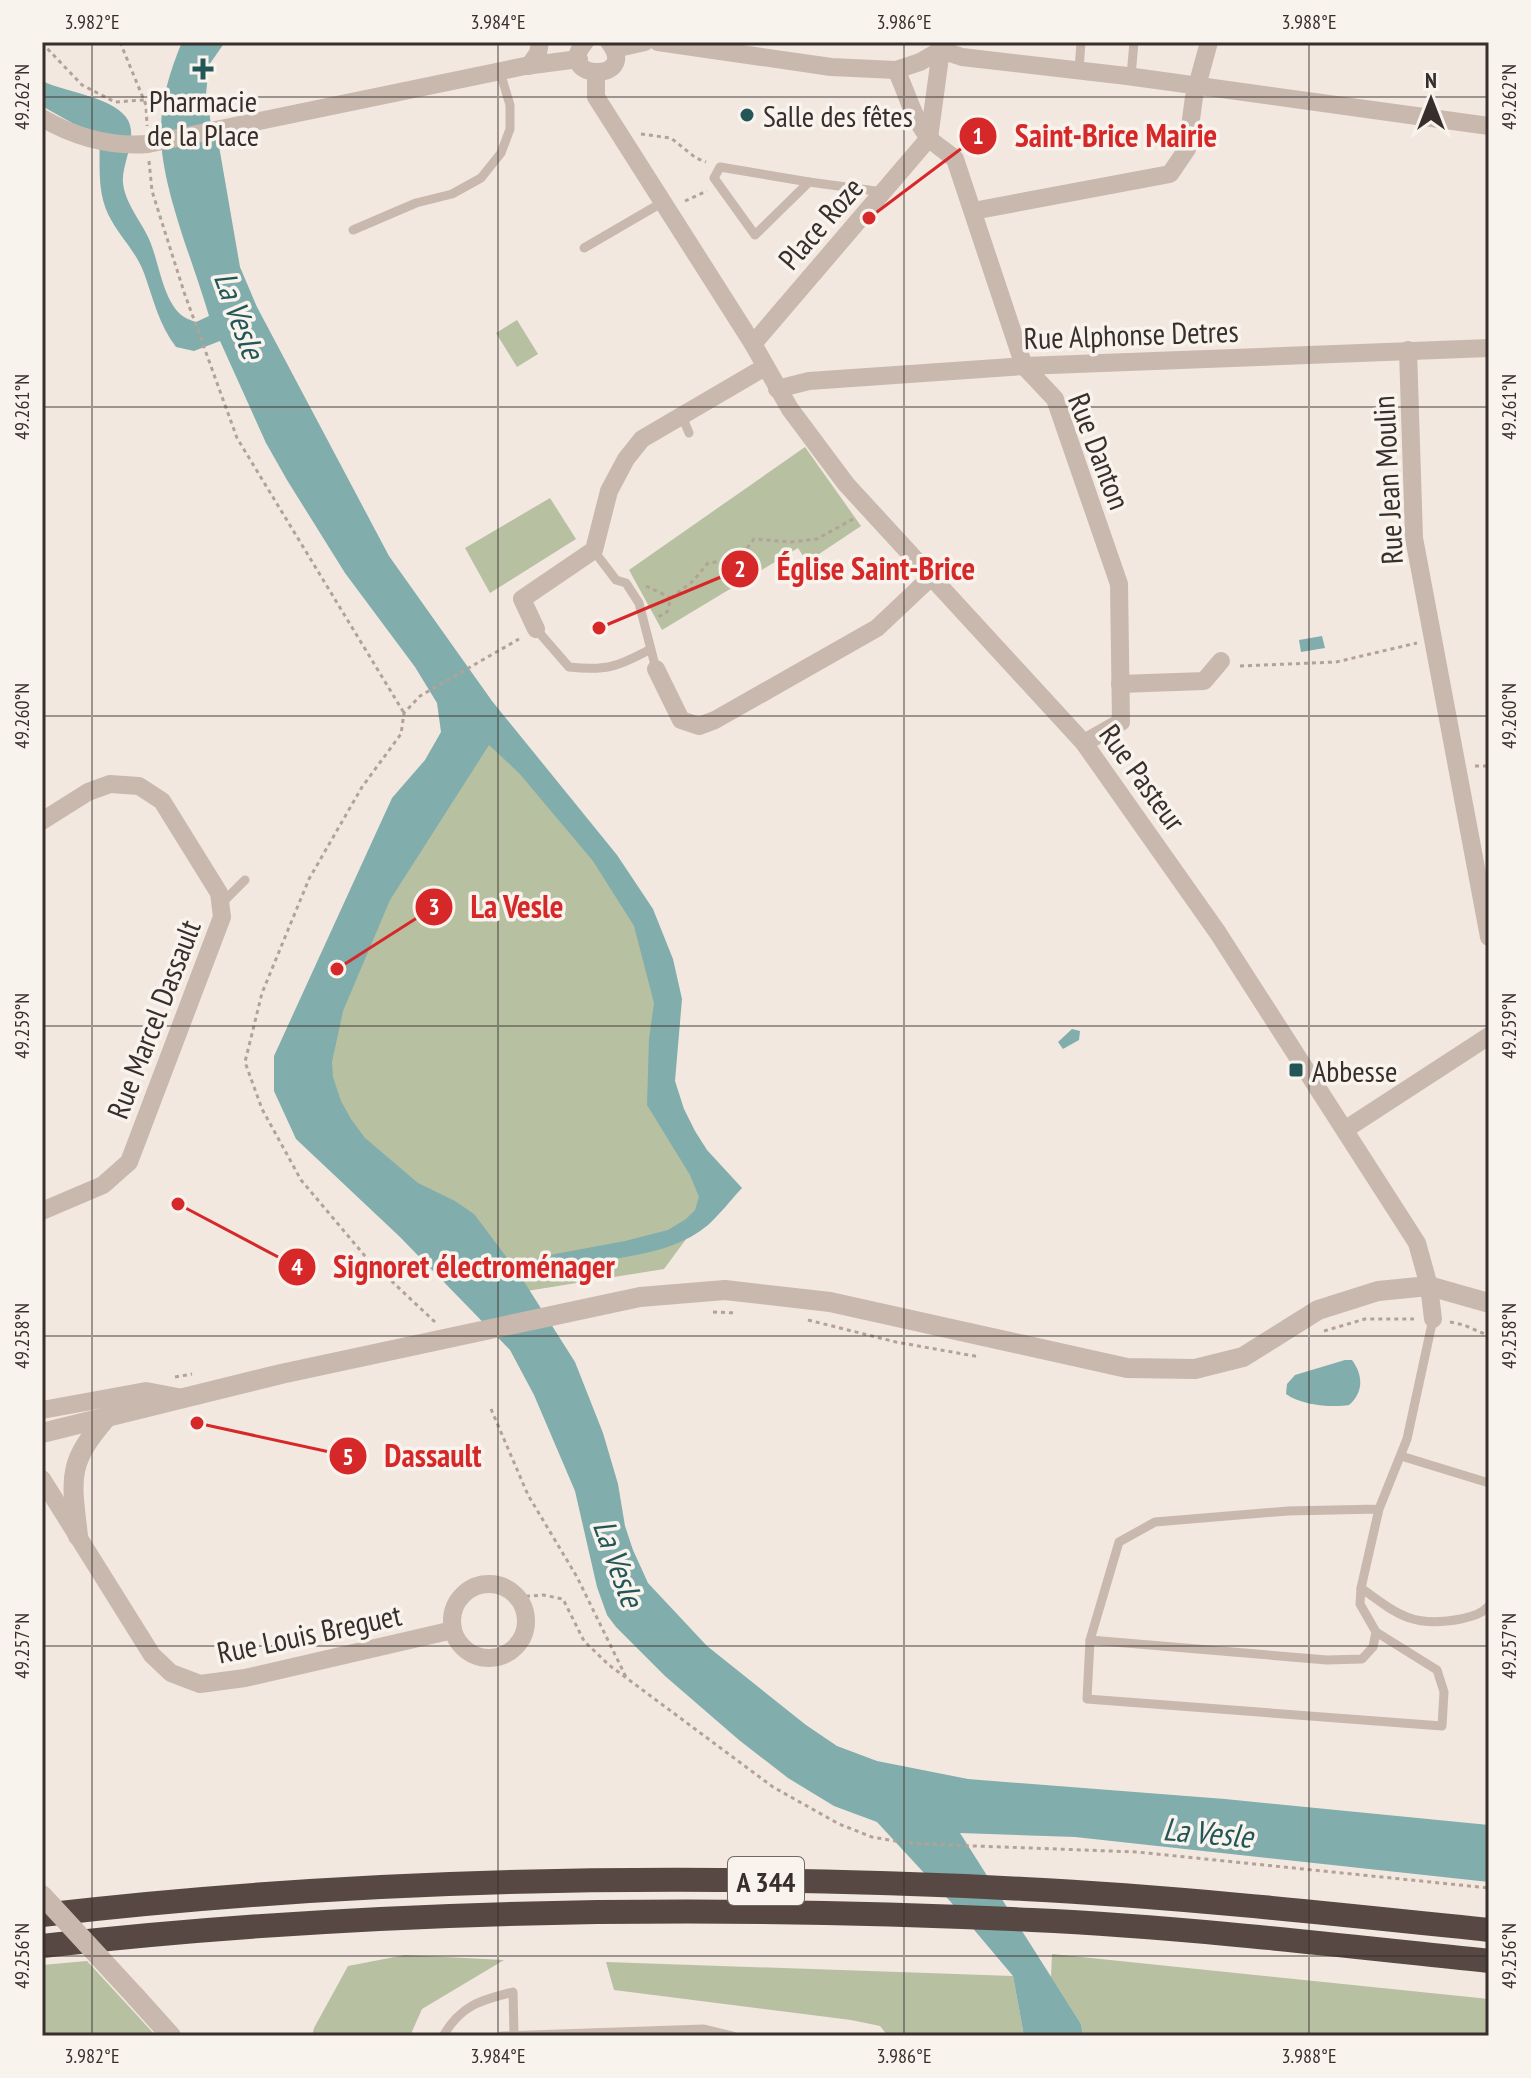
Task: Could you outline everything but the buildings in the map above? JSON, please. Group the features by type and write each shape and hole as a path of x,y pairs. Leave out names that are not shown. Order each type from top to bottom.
{"highway":[{"name":"A 344","path":"42,1915 255,1894 432,1883 640,1879 1026,1889 1304,1911 1489,1930"},
{"name":"A 344","path":"42,1946 244,1925 438,1915 654,1910 1035,1920 1301,1941 1489,1961"}],"street":[{"path":"529,66 538,53 540,42"},
{"path":"42,118 94,141 127,146 151,144 529,66 578,49 585,69 602,73 612,66 611,46 645,42"},
{"path":"658,42 831,67 896,70 920,62 944,46"},
{"path":"973,211 1170,174 1187,149 1209,42"},
{"path":"944,46 962,57 1198,85 1489,126"},
{"path":"929,138 944,46"},
{"name":"Rue Danton","path":"896,70 916,117 929,138 955,159 1024,366 1055,399 1119,584 1121,722 1084,743"},
{"name":"Rue Pasteur","path":"596,74 596,97 753,344 777,389 870,512 1084,743 1218,933 1417,1243 1429,1286 1433,1319"},
{"name":"Place Roze","path":"753,344 929,138"},
{"name":"Rue Alphonse Detres","path":"777,389 809,381 1024,366 1489,348"},
{"name":"Rue Jean Moulin","path":"1408,350 1414,538 1489,937"},
{"path":"536,629 522,599 594,550 609,491 626,459 642,439 686,424 765,367"},
{"path":"656,669 681,720 699,726 715,720 877,628 930,578"},
{"path":"1120,684 1204,681 1221,661"},
{"name":"Rue Marcel Dassault","path":"42,821 88,792 143,778 162,801 219,893 222,917 129,1162 103,1185 42,1211"},
{"path":"1346,1129 1489,1036"},
{"path":"42,1433 183,1398 640,1297 725,1290 830,1302 1127,1368 1195,1369 1243,1357 1318,1310 1378,1291 1429,1286 1489,1303"},
{"path":"42,1410 146,1391 183,1398"},
{"path":"78,1536 72,1482 74,1469 87,1440 107,1417"},
{"name":"Rue Louis Breguet","path":"42,1479 152,1655 171,1673 200,1684 245,1678 453,1630"},
{"path":"42,1494 78,1536"},
{"path":"497,1585 508,1589 518,1597 527,1620 520,1642 501,1656 489,1658 466,1650 453,1630 456,1606 463,1595 473,1588 497,1585"},
{"path":"42,1895 171,2036"}],"lane":[{"path":"1079,70 1081,42"},
{"path":"1129,76 1134,42"},
{"path":"353,230 416,203 452,194 481,178 501,153 510,129 510,105 500,72"},
{"name":"Place Roze","path":"720,167 809,182 755,235 714,178 720,167"},
{"path":"809,182 883,192"},
{"path":"584,248 667,208"},
{"path":"594,550 616,580 626,583 639,603 656,669"},
{"path":"536,629 569,667 617,667 649,650"},
{"path":"220,904 245,880"},
{"path":"1379,1509 1288,1511 1155,1522 1119,1542 1090,1640 1087,1699 1442,1726 1444,1692 1437,1670 1376,1632 1360,1604 1379,1509 1407,1439 1433,1319"},
{"path":"1401,1456 1489,1483"},
{"path":"1361,1588 1392,1611 1415,1621 1444,1622 1480,1615 1489,1606"},
{"path":"1090,1640 1327,1660 1362,1659 1373,1647 1376,1632"},
{"path":"443,2036 451,2023 475,2001 513,1992 514,2034"},
{"path":"501,2036 704,2029 733,2036"}],"path":[{"path":"120,42 144,100 151,144 152,191 184,292 237,438 404,713"},
{"path":"42,43 82,85 115,102 144,100"},
{"path":"621,137 633,133 671,138 696,158"},
{"path":"667,208 718,184"},
{"path":"645,623 667,612 671,598 693,581 708,563 739,559 754,539 791,542 817,539 870,512"},
{"path":"628,586 638,582 671,598"},
{"path":"441,1328 365,1256 301,1180 262,1109 245,1062 262,993 309,879 362,787 401,734 404,713 420,696 536,629"},
{"path":"1240,666 1336,662 1432,639"},
{"path":"491,1409 528,1495 577,1577 627,1679"},
{"path":"518,1597 543,1595 563,1599 584,1641 627,1679 773,1787 839,1824 872,1837 907,1843 1137,1852 1489,1888"}],"green space":[{"path":"517,320 538,354 517,367 496,333"},
{"path":"805,447 861,526 807,562 798,548 662,630 629,570"},
{"path":"550,498 576,539 490,593 465,548"},
{"path":"454,721 504,726 641,914 671,1039 666,1102 715,1200 664,1269 483,1298 284,1074"},
{"path":"1052,1954 1489,1999 1489,2036 1083,2036 1081,2024 1051,1977"},
{"path":"405,1955 504,1960 422,2009 410,2036 312,2036 348,1966"},
{"path":"87,1961 156,2036 42,2036 42,1965"},
{"path":"606,1962 1013,1976 1024,2036 888,2036 880,2026 851,2020 614,1990"}],"water":[{"name":"La Vesle","path":"182,42 225,42 209,65 206,94 211,124 219,146 240,267 257,307 389,556 492,701 617,855 653,909 673,959 682,999 675,1081 695,1131 707,1150 742,1188 708,1225 689,1238 643,1254 569,1266 523,1280 575,1362 603,1433 618,1484 625,1526 648,1583 707,1646 806,1725 837,1746 877,1761 968,1779 1225,1799 1489,1825 1489,1882 1075,1837 960,1833 1081,2024 1083,2036 1024,2036 1013,1976 877,1822 834,1806 788,1778 665,1676 607,1615 597,1587 575,1491 534,1395 510,1350 400,1237 296,1139 274,1091 274,1056 392,798 425,760 441,732 437,703 415,667 345,573 287,480 266,443 220,341 194,351 176,347 170,339 141,265 112,222 104,204 100,185 99,134 42,106 42,81 110,104 126,117 131,133 123,175 127,198 149,239 173,306 183,316 196,322 209,316 172,200 162,153 161,131 167,85","holes":["489,745 519,773 593,861 634,926 654,1003 649,1039 647,1105 690,1175 699,1197 695,1210 668,1230 555,1254 514,1267 474,1214 418,1183 365,1138 341,1101 332,1062 343,1011 390,900"]},
{"path":"1322,636 1325,648 1301,652 1299,640"},
{"path":"1072,1029 1080,1031 1079,1040 1063,1049 1058,1042"},
{"path":"1352,1360 1360,1377 1357,1395 1349,1405 1317,1405 1286,1394 1287,1384 1295,1375"}],"place":[{"name":"Pharmacie de la Place","path":"203,69"},
{"name":"Salle des fêtes","path":"747,115"},
{"name":"Saint-Brice Mairie","path":"869,218"},
{"name":"Église Saint-Brice","path":"599,628"},
{"name":"La Vesle","path":"337,969"},
{"name":"Abbesse","path":"1296,1070"},
{"name":"Signoret électroménager","path":"178,1204"},
{"name":"Dassault","path":"197,1423"}]}
